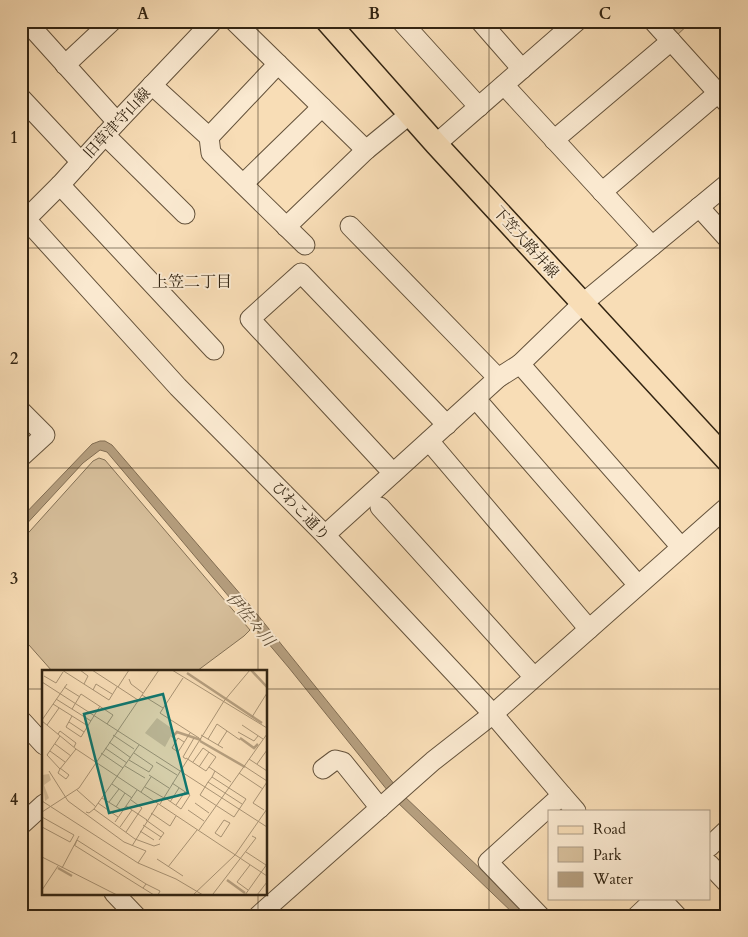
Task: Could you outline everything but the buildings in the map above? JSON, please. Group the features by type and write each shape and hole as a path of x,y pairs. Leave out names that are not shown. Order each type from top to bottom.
{"main road":[{"name":"下笠大路井線","path":"327,21 436,144 727,460"}],"street":[{"path":"26,21 65,65 111,129 185,214"},
{"path":"65,65 112,21"},
{"name":"旧草津守山線","path":"23,219 60,185 213,21"},
{"path":"234,21 366,150"},
{"path":"401,21 479,107"},
{"path":"480,21 522,70"},
{"path":"602,192 722,98 653,21"},
{"path":"436,144 575,22"},
{"path":"554,140 671,41"},
{"path":"209,137 278,64"},
{"path":"152,85 209,137 211,153 305,244"},
{"path":"504,85 652,246"},
{"path":"21,98 81,162"},
{"path":"243,184 322,107"},
{"path":"286,227 366,150 410,114"},
{"path":"325,535 498,378 520,364 582,304 727,184"},
{"path":"60,185 214,350"},
{"path":"699,207 727,238"},
{"name":"びわこ通り","path":"23,219 178,386 325,535 493,714 575,810"},
{"path":"350,226 498,378"},
{"path":"393,473 250,319 301,273 447,425"},
{"path":"520,364 681,548"},
{"path":"476,399 638,585"},
{"path":"21,411 45,435 21,457"},
{"path":"429,441 589,629"},
{"path":"380,507 534,677"},
{"path":"258,916 433,761 493,714 727,507"},
{"path":"21,720 42,743"},
{"path":"323,770 335,760 343,762 360,795 391,798"},
{"path":"540,916 488,862 562,795"},
{"path":"21,825 41,812"},
{"path":"710,845 727,830"},
{"path":"710,865 727,883"},
{"path":"115,894 136,916"},
{"path":"638,916 654,900"},
{"path":"662,900 677,916"}],"green space":[{"path":"660,21 692,21 675,37"},
{"path":"99,458 105,460 250,630 198,670 51,670 21,636 21,541 93,461"}],"water":[{"name":"伊佐々川","path":"105,441 112,445 248,603 403,795 530,916 516,916 396,801 289,668 107,452 100,450 83,463 21,530 21,518 92,444"}],"district":[{"name":"上笠二丁目","path":"192,281"}]}
